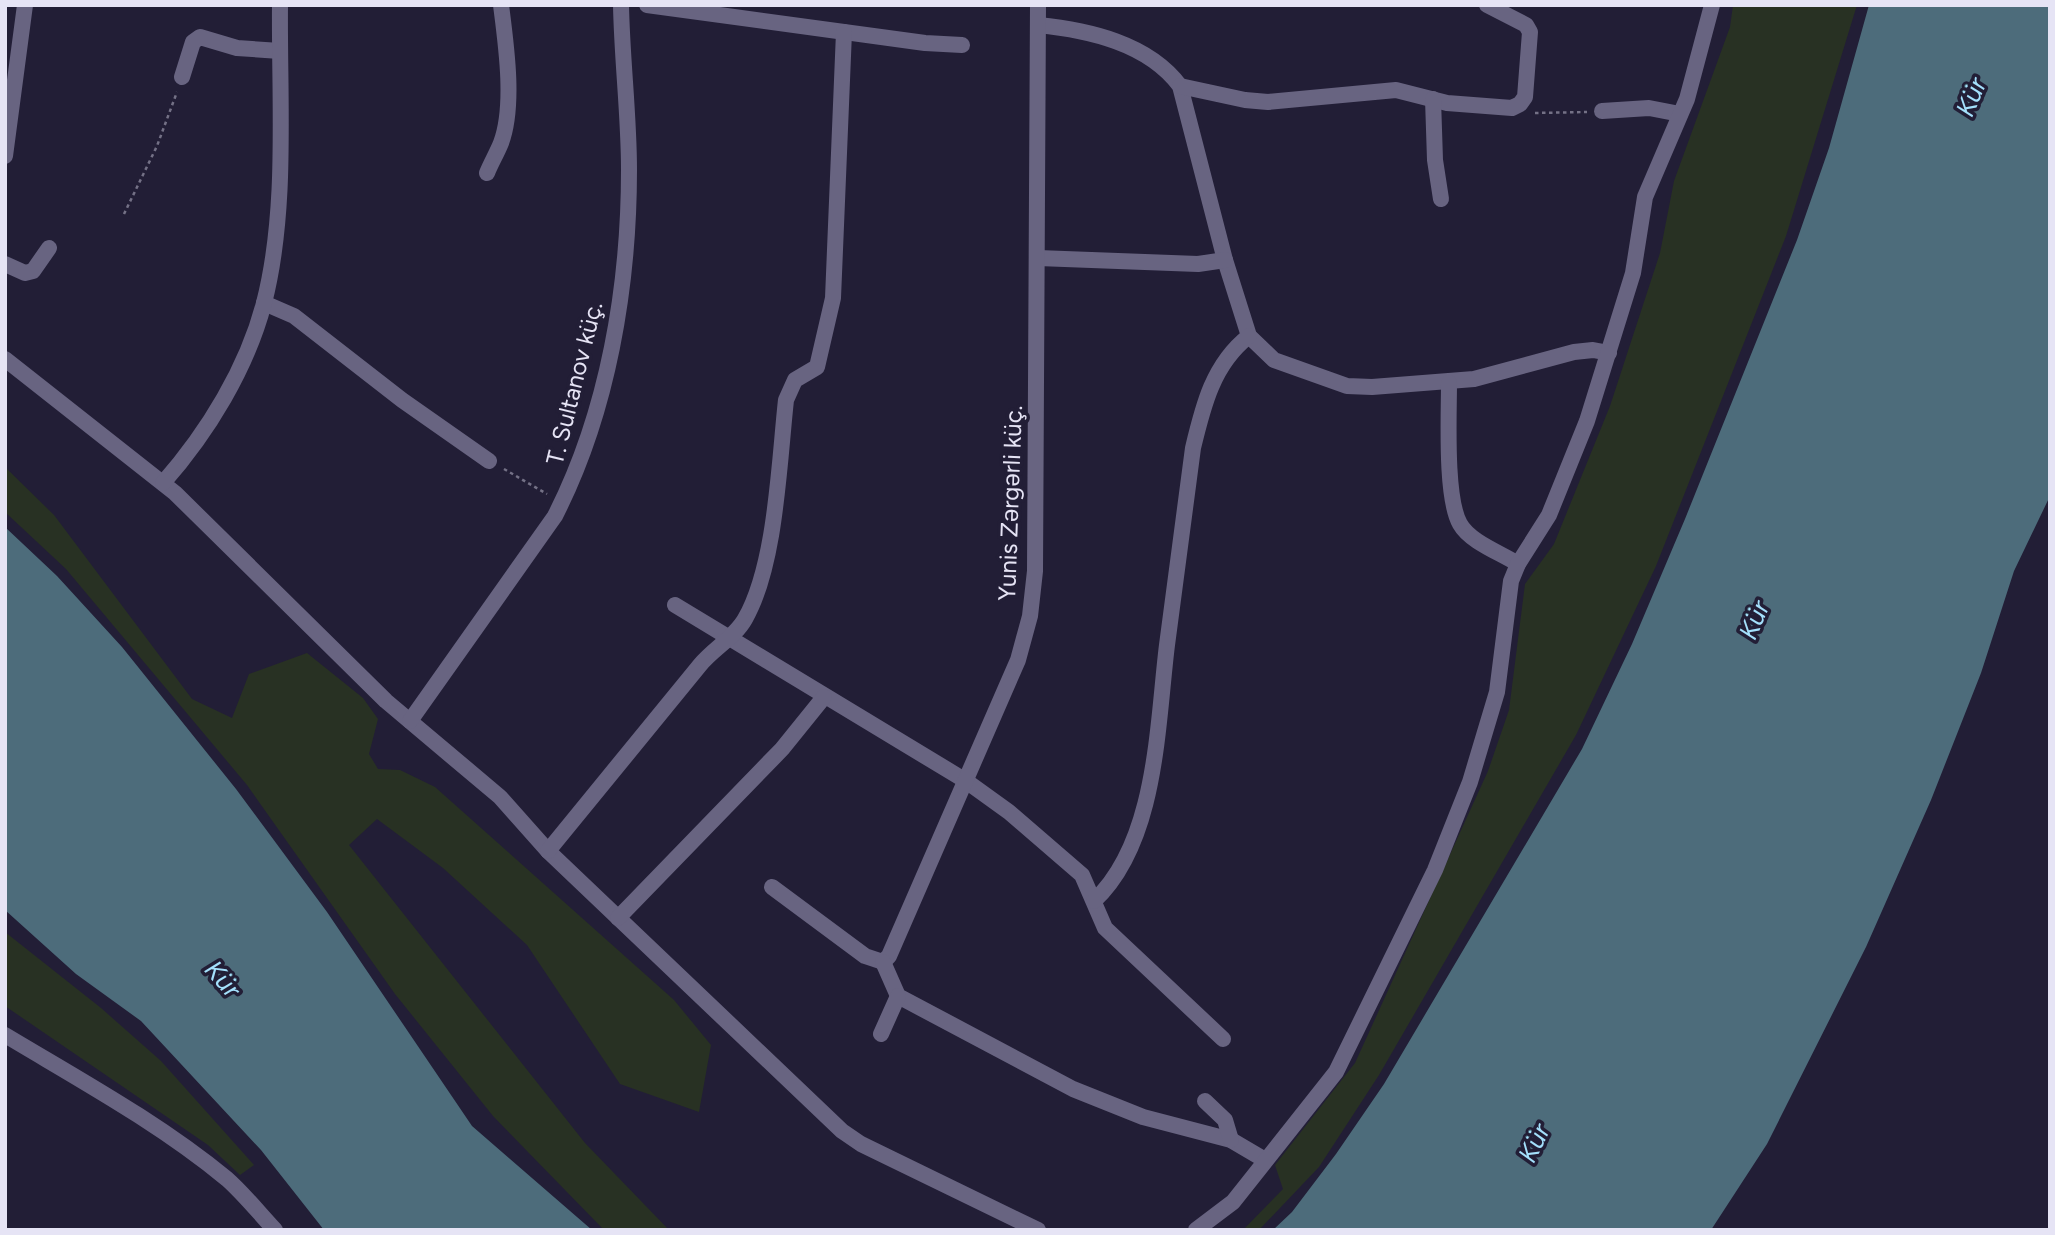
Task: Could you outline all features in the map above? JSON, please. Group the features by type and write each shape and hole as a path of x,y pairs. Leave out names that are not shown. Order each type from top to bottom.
{"street":[{"path":"5,156 24,5"},
{"path":"163,483 180,464 223,399 244,358 264,303 275,243 280,5"},
{"path":"486,173 502,141 506,117 507,72 501,5"},
{"name":"T. Sultanov küç.","path":"410,721 562,502 573,481 595,416 626,260 629,169 621,5"},
{"path":"647,5 962,45"},
{"name":"Yunis Zərgərli küç.","path":"883,962 898,940 1018,660 1030,616 1035,571 1038,5"},
{"path":"1180,86 1245,100 1268,102 1396,90 1478,107 1512,108 1520,104 1525,97 1530,32 1526,25 1488,5"},
{"path":"1196,1230 1233,1202 1343,1060 1435,870 1469,782 1497,692 1507,600 1518,564 1549,515 1587,421 1633,274 1645,197 1680,114 1701,55 1712,5"},
{"path":"1038,25 1085,30 1108,37 1132,48 1173,77 1180,86 1249,336 1274,360 1347,386 1449,383 1574,352 1593,350 1609,354"},
{"path":"548,851 704,661 745,619 763,568 786,400 795,380 817,367 829,326 833,298 844,32"},
{"path":"182,77 193,42 200,37 237,48 280,51"},
{"path":"1433,99 1435,160 1441,199"},
{"path":"1602,111 1649,108 1680,114"},
{"path":"5,264 25,273 33,271 49,248"},
{"path":"1038,258 1198,264 1226,260"},
{"path":"264,303 294,316 402,400 489,461"},
{"path":"1094,901 1111,885 1121,870 1146,797 1193,448 1202,410 1219,369 1231,351 1249,336"},
{"path":"5,359 163,483 410,721 500,797 548,851 842,1131 861,1144 1038,1230"},
{"path":"1449,383 1450,462 1458,522 1467,532 1518,564"},
{"path":"675,605 966,781 1009,813 1082,875 1105,928 1223,1039"},
{"path":"618,918 782,749 824,697"},
{"path":"772,887 865,956 883,962 898,996 1084,1094 1143,1117 1231,1140 1265,1160"},
{"path":"881,1034 898,996"},
{"path":"5,1035 129,1110 191,1153 228,1181 275,1230"},
{"path":"1205,1101 1225,1119 1231,1140"}],"path":[{"path":"124,214 157,146 182,77"},
{"path":"1520,104 1540,114 1602,111"},
{"path":"489,461 562,502"}],"green space":[{"path":"1733,5 1857,5 1786,236 1656,566 1576,735 1379,1075 1319,1167 1259,1230 1243,1230 1283,1189 1275,1165 1355,1063 1488,771 1509,710 1525,584 1554,544 1610,406 1660,253 1674,181 1730,27"},
{"path":"5,467 54,515 192,699 232,718 249,674 307,653 363,698 378,719 369,754 378,769 400,770 435,787 674,1000 711,1045 699,1112 620,1084 527,945 443,868 377,819 349,845 585,1143 669,1230 604,1230 493,1116 395,994 247,785 66,569 5,512"},
{"path":"5,932 101,1008 161,1061 254,1165 240,1175 208,1145 5,1006"}],"water":[{"name":"Kür","path":"1869,5 2050,5 2050,496 2014,571 1981,673 1931,800 1866,947 1767,1144 1711,1230 1273,1230 1292,1212 1384,1084 1582,749 1632,644 1685,519 1797,240 1829,148"},
{"name":"Kür","path":"5,527 57,576 122,647 236,789 327,912 472,1126 592,1230 324,1230 261,1150 141,1021 76,974 5,910"}]}
